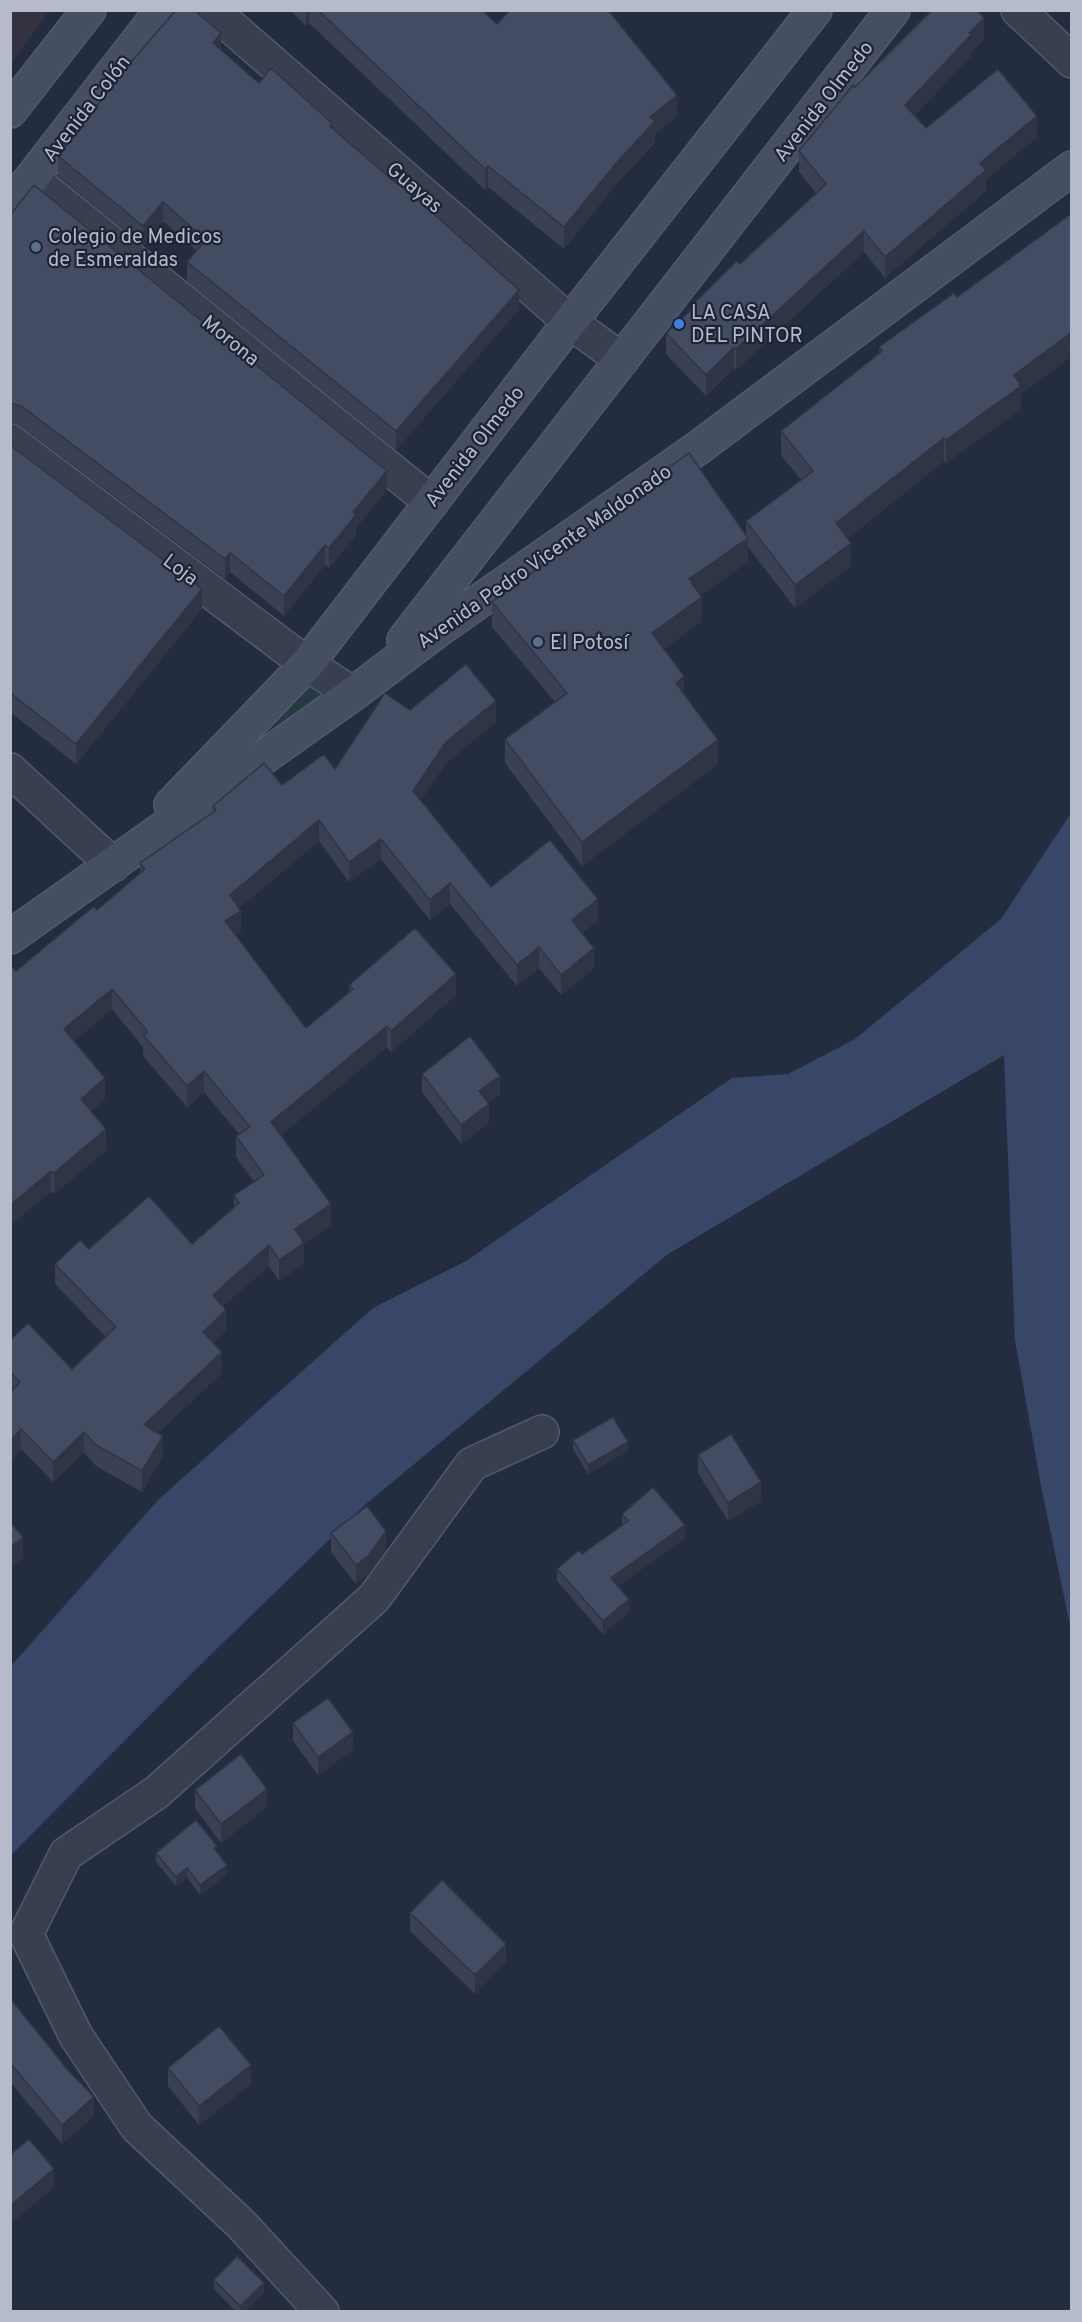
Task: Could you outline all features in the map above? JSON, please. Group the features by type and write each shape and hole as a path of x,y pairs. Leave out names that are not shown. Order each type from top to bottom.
{"street":[{"path":"10,111 89,10"},
{"name":"Avenida Colón","path":"10,206 162,10"},
{"name":"Guayas","path":"212,10 570,322 621,360"},
{"name":"Avenida Olmedo","path":"113,864 307,664 570,322 815,10"},
{"name":"Avenida Olmedo","path":"365,684 893,10"},
{"path":"1018,10 1071,61"},
{"name":"Avenida Pedro Vicente Maldonado","path":"10,937 438,630 698,448 1071,168"},
{"name":"Morona","path":"32,179 431,502"},
{"name":"Loja","path":"10,441 307,664 365,684"},
{"path":"10,770 113,864"},
{"path":"322,2312 241,2224 137,2127 76,2036 26,1934 66,1854 157,1792 374,1598 472,1464 542,1432"}],"shaded area":[{"path":"11,11 49,11 11,63"}],"green space":[{"path":"305,677 335,704 184,803"}],"water":[{"path":"1071,813 1071,1630 1041,1486 1015,1340 1004,1055 668,1254 366,1504 192,1673 11,1855 11,1666 159,1499 373,1308 466,1261 732,1078 788,1074 855,1039 1001,919"}],"building":[{"path":"176,10 194,10 221,33 213,43 259,83 271,68 332,123 330,126 397,184 398,182 519,290 396,431 187,262 206,240 163,202 143,226 58,156 125,69"},
{"path":"318,10 482,10 497,24 510,10 608,10 677,95 650,117 655,121 618,161 564,227 488,166 485,169"},
{"path":"932,10 977,10 984,18 969,33 971,35 905,105 926,128 998,69 1037,116 980,163 986,170 885,257 864,231 736,349 734,347 706,375 666,333 737,261 740,264 826,184 799,151 853,85 855,87"},
{"path":"34,185 387,471 353,512 356,515 329,548 325,545 284,596 230,553 225,559 21,406 10,403 10,215"},
{"path":"1071,214 1071,333 1014,375 1021,386 946,440 944,438 836,523 851,543 795,585 746,521 813,471 781,431 882,351 879,347 954,293 957,297"},
{"path":"10,445 202,589 76,744 10,693"},
{"path":"689,453 748,538 689,579 702,597 652,633 684,676 676,683 718,740 582,842 505,739 567,693 492,602 582,536 581,534 644,488 642,486"},
{"path":"466,664 496,701 446,742 413,791 491,887 550,840 598,899 572,920 594,948 561,975 539,947 517,965 450,883 430,900 381,839 349,862 319,820 230,895 241,911 225,921 306,1028 353,989 349,985 415,928 456,974 391,1031 387,1026 271,1122 331,1204 295,1229 304,1243 279,1260 269,1245 213,1295 226,1310 203,1332 222,1352 144,1425 163,1436 142,1471 96,1445 84,1432 53,1462 21,1429 10,1441 10,1393 20,1382 10,1372 10,1340 28,1323 72,1369 116,1327 55,1264 80,1240 89,1249 149,1196 192,1244 239,1203 234,1195 264,1175 236,1136 250,1127 204,1071 187,1086 143,1035 148,1032 112,989 64,1029 105,1078 81,1099 106,1129 54,1173 51,1171 10,1205 10,969 12,967 16,971 94,906 97,910 145,869 140,863 216,810 213,806 264,763 282,785 324,754 335,769 385,693 410,710"},
{"path":"470,1036 500,1076 479,1091 489,1104 461,1125 422,1074"},
{"path":"613,1417 628,1442 588,1465 573,1440"},
{"path":"731,1434 761,1482 728,1503 698,1455"},
{"path":"653,1487 685,1525 611,1578 629,1599 603,1621 557,1569 579,1550 582,1554 628,1521 622,1514"},
{"path":"367,1506 386,1531 368,1556 356,1565 331,1533"},
{"path":"10,1522 23,1537 10,1548"},
{"path":"328,1698 353,1732 318,1757 293,1723"},
{"path":"241,1754 267,1789 221,1824 195,1790"},
{"path":"196,1820 217,1846 214,1848 227,1865 200,1885 187,1868 176,1877 156,1853"},
{"path":"442,1880 506,1944 475,1975 410,1913"},
{"path":"10,1998 68,2070 94,2097 62,2125 10,2063"},
{"path":"219,2026 251,2065 199,2106 168,2068"},
{"path":"29,2139 54,2169 12,2204 10,2202 10,2155"},
{"path":"237,2256 264,2283 240,2306 214,2280"}],"place":[{"name":"Colegio de Medicos de Esmeraldas","path":"36,247"},
{"name":"LA CASA DEL PINTOR","path":"679,324"},
{"name":"El Potosí","path":"538,642"}]}
